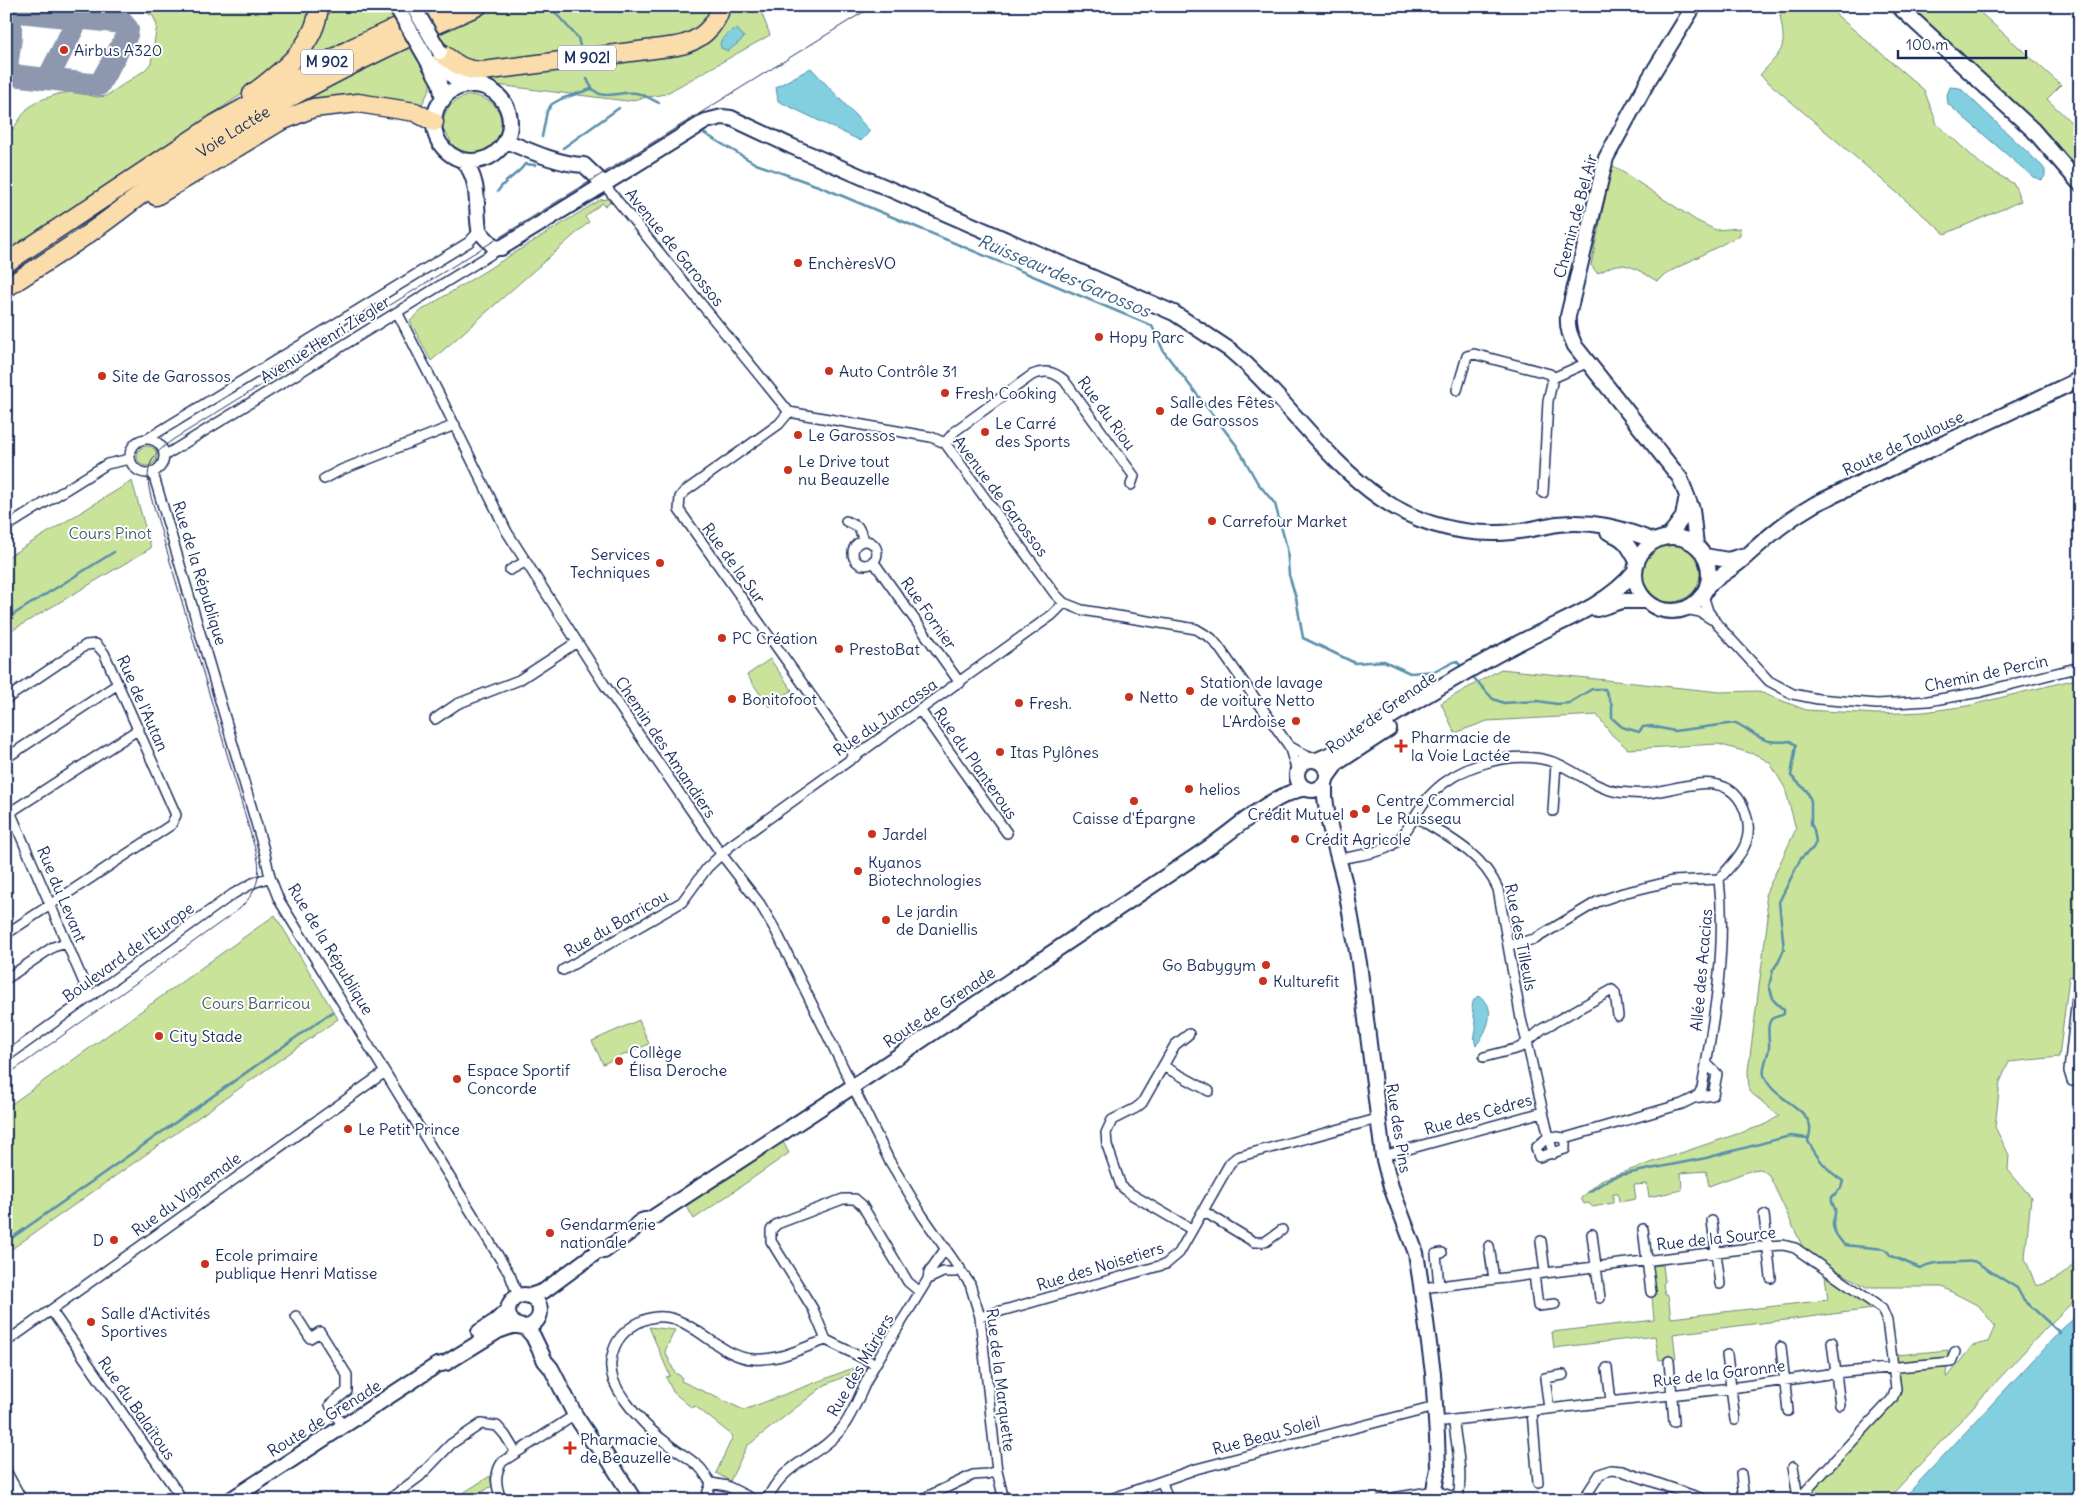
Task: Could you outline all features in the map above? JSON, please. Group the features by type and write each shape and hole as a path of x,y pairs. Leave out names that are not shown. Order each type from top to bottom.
{"highway":[{"path":"215,124 231,109 281,72 303,49 318,16 319,6"},
{"name":"Voie Lactée","path":"6,263 215,124 352,48 442,6"},
{"name":"Voie Lactée","path":"6,288 94,230 184,163 274,107 317,82 478,6"},
{"name":"M 902l","path":"432,54 470,70 483,70 677,46 688,44 700,38 710,28 721,6"},
{"path":"94,230 159,194 279,122 313,108 358,104 415,112 434,122"}],"main road":[{"path":"396,6 432,54 443,63 458,83 487,88 502,99 508,110 511,122 506,141 501,149 489,158 477,162 464,161"},
{"path":"413,6 432,54 443,100"},
{"name":"Chemin de Bel Air","path":"1694,6 1649,79 1606,158 1568,316 1569,334 1587,361 1680,478 1692,509 1701,551"},
{"path":"1898,6 2032,130 2080,184"},
{"path":"469,85 450,92 443,100 434,122 439,142 446,151 464,161 473,172 476,182 479,231 494,247 501,248 706,120 731,118 799,150 1174,313 1230,350 1246,364 1349,474 1379,499 1423,522 1447,529 1474,533 1518,532 1559,524 1598,523 1654,541"},
{"path":"506,141 525,150 575,165 584,165 603,183"},
{"name":"Route de Toulouse","path":"1706,590 1741,562 1790,518 1815,504 2080,379"},
{"path":"1669,536 1683,517 1686,496"},
{"path":"1564,621 1618,590 1636,566 1643,549 1654,541 1669,536 1684,538 1701,551 1709,570 1706,590 1695,603 1685,609 1671,612 1658,609 1646,601 1637,588 1636,566 1629,546 1620,537 1579,524"},
{"name":"Route de Toulouse","path":"1701,551 1728,560 1750,553"},
{"path":"1564,621 1622,601 1646,601"},
{"name":"Route de Grenade","path":"1314,760 1328,756 1478,666 1564,621"},
{"name":"Route de Grenade","path":"1326,779 1337,763 1435,698 1459,677"},
{"path":"1314,760 1325,767 1326,779 1318,788 1307,789 1298,782 1297,771 1303,762 1314,760"},
{"name":"Route de Grenade","path":"1245,820 1263,800 1297,771"},
{"name":"Rue des Pins","path":"1326,779 1326,811 1339,859 1359,962 1383,1156 1391,1187 1416,1253 1422,1288 1433,1372 1436,1422 1438,1469 1434,1496"},
{"name":"Route de Grenade","path":"524,1296 544,1291 598,1251 604,1251 633,1230 642,1220 649,1220 852,1087 1208,848 1245,820 1287,794 1307,789"},
{"name":"Rue des Pins","path":"1307,789 1326,811"},
{"name":"Route de Grenade","path":"539,1313 552,1294 602,1258 604,1251"},
{"path":"550,1368 551,1358 535,1299 524,1296 512,1300 508,1310 509,1319 533,1336 545,1361 575,1415 593,1442 604,1452 634,1500"},
{"name":"Route de Grenade","path":"437,1365 442,1356 496,1321 508,1310"},
{"path":"520,1326 535,1323 539,1313"},
{"name":"Route de Grenade","path":"230,1500 437,1365 446,1363 498,1332 520,1326"},
{"path":"593,1442 596,1456 624,1500"}],"street":[{"name":"Avenue de Garossos","path":"603,183 789,412 931,437 945,443 1055,594 1064,603"},
{"name":"Avenue Henri Ziegler","path":"147,439 469,242 479,231"},
{"name":"Avenue Henri Ziegler","path":"164,456 501,248"},
{"name":"Chemin des Amandiers","path":"397,312 455,425 496,513 577,642 722,855 760,904 776,931 852,1087"},
{"path":"1457,390 1468,356 1474,354 1550,374 1553,378"},
{"path":"1553,378 1587,361"},
{"name":"Rue du Riou","path":"945,443 955,431 1032,375 1043,371 1055,373 1064,380 1134,476 1131,485"},
{"path":"1543,493 1548,401 1553,378"},
{"name":"Rue de la Sur","path":"789,412 779,424 684,492 679,504 679,510 855,757"},
{"path":"324,479 341,470 455,425"},
{"path":"147,439 159,444 164,456 161,467 153,473 146,474 137,470 130,459 133,446 137,442 147,439"},
{"path":"6,527 109,463 130,459"},
{"name":"Rue de la République","path":"153,473 264,850 270,877 279,900 524,1296"},
{"path":"846,521 858,527 865,541 875,546 877,554 873,561 862,564 854,557 855,546 865,541"},
{"name":"Rue Fornier","path":"873,561 960,683"},
{"path":"510,570 525,562"},
{"name":"Chemin de Percin","path":"1706,590 1708,611 1717,624 1756,668 1775,685 1793,694 1833,701 1877,704 1928,702 1981,692 2080,666"},
{"path":"1064,603 1082,610 1184,626 1204,632 1218,646 1289,746 1297,771"},
{"name":"Rue du Juncassa","path":"722,855 738,840 960,683 1052,615 1064,603"},
{"name":"Chemin de Percin","path":"1685,609 1700,612 1717,624"},
{"path":"435,719 457,704 519,680 577,642"},
{"name":"Rue de l'Autan","path":"6,699 86,645 96,644 103,650 172,804 176,819 172,825 50,905"},
{"path":"6,758 118,684"},
{"name":"Rue du Planterous","path":"920,710 1007,833"},
{"path":"9,816 15,809 138,729"},
{"path":"1289,746 1314,760"},
{"path":"1339,859 1387,848 1400,838 1416,817 1422,805 1434,792 1457,774 1476,766 1510,758 1534,758 1556,763 1594,784 1617,792 1647,793 1699,783 1720,784 1735,794 1743,804 1749,822 1745,848 1719,879 1672,881 1623,893 1597,902 1535,939 1509,945"},
{"path":"1553,811 1556,763"},
{"name":"Rue du Levant","path":"6,802 9,816 90,997"},
{"name":"Rue des Tilleuls","path":"1416,817 1474,854 1492,876 1498,889 1521,1019 1527,1042"},
{"name":"Rue du Barricou","path":"563,970 682,902 707,868 722,855"},
{"name":"Boulevard de l'Europe","path":"6,1057 238,891 270,877"},
{"name":"Allée des Acacias","path":"1694,1098 1702,1088 1717,994 1722,902 1719,879"},
{"path":"6,934 50,905"},
{"path":"6,979 53,947 66,943"},
{"path":"2072,1081 2069,1071 2080,969"},
{"path":"1484,1057 1518,1048 1550,1024 1612,990 1615,993 1618,1016"},
{"path":"1189,1034 1175,1045 1142,1103 1112,1120 1106,1133 1107,1144 1121,1186 1131,1194 1191,1229"},
{"name":"Rue des Cèdres","path":"1383,1156 1543,1112 1527,1042"},
{"path":"1565,1138 1565,1150 1539,1157 1536,1148 1549,1136 1565,1138 1682,1104 1694,1098 1713,1096 1717,1074 1706,1063"},
{"path":"1163,1066 1209,1091"},
{"name":"Rue du Vignemale","path":"6,1342 385,1072"},
{"name":"Rue de la Marquette","path":"852,1087 889,1160 922,1216 970,1284 980,1317 997,1472 1004,1500"},
{"path":"1543,1112 1553,1154"},
{"name":"Rue des Noisetiers","path":"980,1317 1166,1264 1179,1253 1230,1162 1237,1157 1378,1119"},
{"path":"876,1364 826,1340 813,1309 771,1241 770,1230 777,1224 843,1199 854,1199 862,1204 908,1282 920,1292"},
{"path":"1203,1211 1254,1242 1265,1242 1282,1230"},
{"path":"1764,1215 1771,1278"},
{"path":"1712,1221 1720,1284"},
{"path":"1643,1229 1651,1292"},
{"path":"1592,1234 1600,1298"},
{"path":"1541,1241 1545,1273"},
{"name":"Rue de la Source","path":"1422,1288 1767,1246 1783,1245 1795,1248 1882,1309 1887,1320 1896,1390 1892,1399 1796,1499"},
{"path":"1489,1246 1494,1279"},
{"name":"Rue des Mûriers","path":"767,1500 778,1480 792,1467 822,1447 842,1428 856,1406 876,1364 928,1279 929,1272 946,1248"},
{"path":"1439,1286 1436,1254 1442,1253"},
{"path":"928,1279 943,1272 955,1272 960,1268"},
{"path":"1534,1274 1538,1306 1555,1304"},
{"name":"Rue du Balaïtous","path":"51,1310 178,1493 180,1500"},
{"path":"296,1316 310,1338 320,1332 347,1375 347,1391 330,1405 343,1426"},
{"path":"705,1500 710,1483 702,1470 648,1427 634,1413 614,1383 611,1360 614,1348 625,1330 648,1318 676,1319 689,1325 728,1352 752,1359 784,1357 826,1340"},
{"path":"1832,1342 1840,1405"},
{"path":"1781,1347 1788,1411"},
{"name":"Rue de la Garonne","path":"1436,1422 1732,1388 1835,1373 1951,1362 1955,1352"},
{"path":"1727,1355 1735,1420"},
{"path":"1669,1361 1674,1422"},
{"path":"1607,1368 1611,1401"},
{"path":"1549,1409 1545,1378 1563,1375"},
{"name":"Rue Beau Soleil","path":"1108,1500 1196,1469 1435,1407"},
{"path":"1532,1411 1536,1440 1534,1455 1538,1483"},
{"path":"501,1500 495,1481 497,1470 502,1462 575,1415"},
{"path":"1381,1500 1434,1496 1459,1499 1461,1473 1454,1424 1458,1420"},
{"path":"388,1500 419,1477 451,1444 481,1424 497,1426 516,1453"},
{"path":"1792,1467 1796,1499"},
{"path":"1583,1500 1600,1474 1610,1470 1622,1471 1694,1498 1706,1500"},
{"path":"6,1471 22,1500"},
{"path":"920,1500 973,1475 997,1472"},
{"path":"1741,1474 1744,1500"},
{"path":"1162,1482 1168,1500"},
{"path":"710,1483 727,1486 755,1500"}],"green space":[{"path":"91,6 759,6 770,35 665,94 627,101 497,85 488,80 453,71 430,84 430,89 421,106 277,118 304,36 265,79 8,250 6,249 6,139 27,109 38,101 58,94 71,92 98,97 106,96 145,70 151,63 157,25 153,16 145,12"},
{"path":"1787,6 1826,6 1924,90 1937,124 1982,165 2014,184 2021,201 1945,234 1760,75 1781,49 1783,36 1780,15"},
{"path":"1909,6 1973,6 2061,85 2047,99 2080,131 2080,175 2069,160 2029,119"},
{"path":"471,95 488,101 498,111 501,123 499,136 492,146 481,153 467,153 451,146 449,138 443,131 444,118 449,107 458,100"},
{"path":"1612,165 1697,221 1716,230 1740,228 1740,235 1671,271 1657,281 1637,270 1622,265 1613,266 1597,273 1591,265"},
{"path":"608,199 611,201 605,206 602,203 585,217 589,222 431,361 410,321 422,310 600,200"},
{"path":"147,446 154,449 157,456 154,463 147,466 140,463 137,456 140,449"},
{"name":"Cours Pinot","path":"132,481 151,548 6,634 6,558"},
{"path":"1671,544 1682,546 1695,557 1700,573 1698,584 1687,597 1671,602 1660,600 1647,589 1642,573 1644,562 1655,549"},
{"path":"770,659 792,690 769,707 747,675"},
{"path":"1501,669 1720,692 1757,691 1806,710 1877,714 1924,712 1967,706 2080,678 2080,906 2073,976 2069,977 2059,1057 2009,1062 2000,1082 1995,1127 2009,1155 2008,1170 2031,1197 2025,1258 2036,1286 2063,1274 2073,1264 2080,1251 2080,1295 2045,1329 1887,1500 1802,1500 1895,1402 1899,1395 1897,1355 1948,1350 1947,1378 1972,1346 1988,1342 1995,1326 1979,1306 1942,1287 1866,1287 1805,1252 1769,1175 1761,1169 1752,1170 1709,1186 1706,1171 1681,1173 1682,1190 1649,1197 1647,1184 1634,1185 1636,1199 1619,1202 1618,1194 1613,1194 1613,1203 1593,1207 1588,1203 1584,1204 1581,1198 1603,1179 1764,1125 1779,1116 1749,1091 1748,1071 1768,917 1765,895 1796,829 1785,788 1770,763 1757,755 1718,744 1628,749 1612,735 1597,715 1487,721 1455,733 1441,703"},
{"name":"Cours Barricou","path":"275,915 338,1019 6,1253 6,1108"},
{"path":"639,1020 649,1044 603,1064 592,1041"},
{"path":"782,1140 789,1153 694,1219 686,1205"},
{"path":"1663,1265 1665,1282 1663,1284 1665,1295 1668,1295 1671,1318 1828,1300 1825,1275 1873,1309 1673,1334 1676,1358 1659,1360 1655,1336 1554,1348 1552,1332 1654,1320 1652,1297 1655,1296 1649,1266"},
{"path":"649,1327 675,1330 665,1351 675,1373 682,1377 681,1381 744,1410 853,1368 855,1372 825,1385 747,1446 730,1481 716,1473 733,1436 695,1406 692,1408 673,1392 666,1377 670,1376"},
{"path":"490,1476 492,1486 469,1500 452,1500"}],"water":[{"path":"737,29 744,37 743,39 728,51 721,48 720,42 732,30"},
{"path":"811,68 870,131 861,141 778,101 776,87"},
{"path":"1950,87 1960,88 2042,166 2045,170 2045,176 2042,180 2033,177 1948,104 1947,95"},
{"path":"1478,996 1487,1003 1490,1014 1485,1030 1476,1045 1474,1039 1476,1026 1472,1006"},
{"path":"2080,1313 2080,1500 1902,1500 2062,1329"}],"waterway":[{"name":"Ruisseau des Garossos","path":"551,8 578,38 580,46"},
{"name":"Ruisseau des Garossos","path":"587,79 591,87 602,95 636,93 659,103"},
{"path":"542,137 547,111 552,104 591,89"},
{"path":"563,148 619,108"},
{"name":"Ruisseau des Garossos","path":"700,131 756,164 821,187 1152,326 1164,352 1237,446 1257,482 1275,504 1287,548 1289,575 1296,598 1303,638 1355,663 1384,661 1410,673 1436,671 1456,661 1464,669"},
{"path":"498,191 525,164 535,165"},
{"path":"6,619 114,552"},
{"name":"Ruisseau des Garossos","path":"1474,678 1493,699 1504,703 1538,701 1557,704 1569,703 1592,689 1605,689 1612,705 1612,718 1622,727 1639,732 1643,727 1651,726 1674,731 1736,723 1766,740 1773,742 1790,741 1796,745 1791,776 1807,791 1811,801 1811,824 1816,842 1813,848 1801,858 1779,902 1784,949 1773,970 1769,986 1774,1001 1784,1010 1784,1014 1773,1018 1769,1024 1769,1048 1764,1065 1764,1075 1773,1090 1802,1112 1810,1126 1808,1141 1811,1147 1827,1168 1843,1181 1841,1188 1832,1197 1832,1201 1835,1211 1834,1228 1844,1245 1885,1249 1891,1256 1920,1268 1939,1263 1974,1261 2017,1288 2023,1299 2060,1333"},
{"path":"6,1242 332,1012"},
{"path":"1589,1192 1609,1179 1620,1175 1706,1158 1790,1136 1808,1138"}],"taxiway":[{"path":"11,6 11,38 7,67 12,75 99,85 127,35 128,29 123,23 19,12 11,7"},
{"path":"44,79 50,74 75,25 75,20 72,17"}],"tram line":[{"path":"6,1076 238,910 253,891 258,876 259,869 256,852 151,497 148,479 150,464 154,457 174,439 873,6"}],"place":[{"name":"Airbus A320","path":"64,50"},
{"name":"EnchèresVO","path":"798,263"},
{"name":"Hopy Parc","path":"1099,337"},
{"name":"Auto Contrôle 31","path":"829,371"},
{"name":"Site de Garossos","path":"102,376"},
{"name":"Fresh Cooking","path":"945,393"},
{"name":"Salle des Fêtes de Garossos","path":"1160,411"},
{"name":"Le Carré des Sports","path":"985,432"},
{"name":"Le Garossos","path":"798,435"},
{"name":"Le Drive tout nu Beauzelle","path":"788,470"},
{"name":"Carrefour Market","path":"1212,521"},
{"name":"Services Techniques","path":"660,563"},
{"name":"PC Création","path":"722,638"},
{"name":"PrestoBat","path":"839,649"},
{"name":"Station de lavage de voiture Netto","path":"1190,691"},
{"name":"Netto","path":"1129,697"},
{"name":"Bonitofoot","path":"732,699"},
{"name":"Fresh.","path":"1019,703"},
{"name":"L'Ardoise","path":"1296,721"},
{"name":"Pharmacie de la Voie Lactée","path":"1401,746"},
{"name":"Itas Pylônes","path":"1000,752"},
{"name":"helios","path":"1189,789"},
{"name":"Caisse d'Épargne","path":"1134,801"},
{"name":"Centre Commercial Le Ruisseau","path":"1366,809"},
{"name":"Crédit Mutuel","path":"1354,814"},
{"name":"Jardel","path":"872,834"},
{"name":"Crédit Agricole","path":"1295,839"},
{"name":"Kyanos Biotechnologies","path":"858,871"},
{"name":"Le jardin de Daniellis","path":"886,920"},
{"name":"Go Babygym","path":"1266,965"},
{"name":"Kulturefit","path":"1263,981"},
{"name":"City Stade","path":"159,1036"},
{"name":"Collège Élisa Deroche","path":"619,1061"},
{"name":"Espace Sportif Concorde","path":"457,1079"},
{"name":"Le Petit Prince","path":"348,1129"},
{"name":"Gendarmerie nationale","path":"550,1233"},
{"name":"D","path":"114,1240"},
{"name":"Ecole primaire publique Henri Matisse","path":"205,1264"},
{"name":"Salle d'Activités Sportives","path":"91,1322"},
{"name":"Pharmacie de Beauzelle","path":"570,1448"}]}
